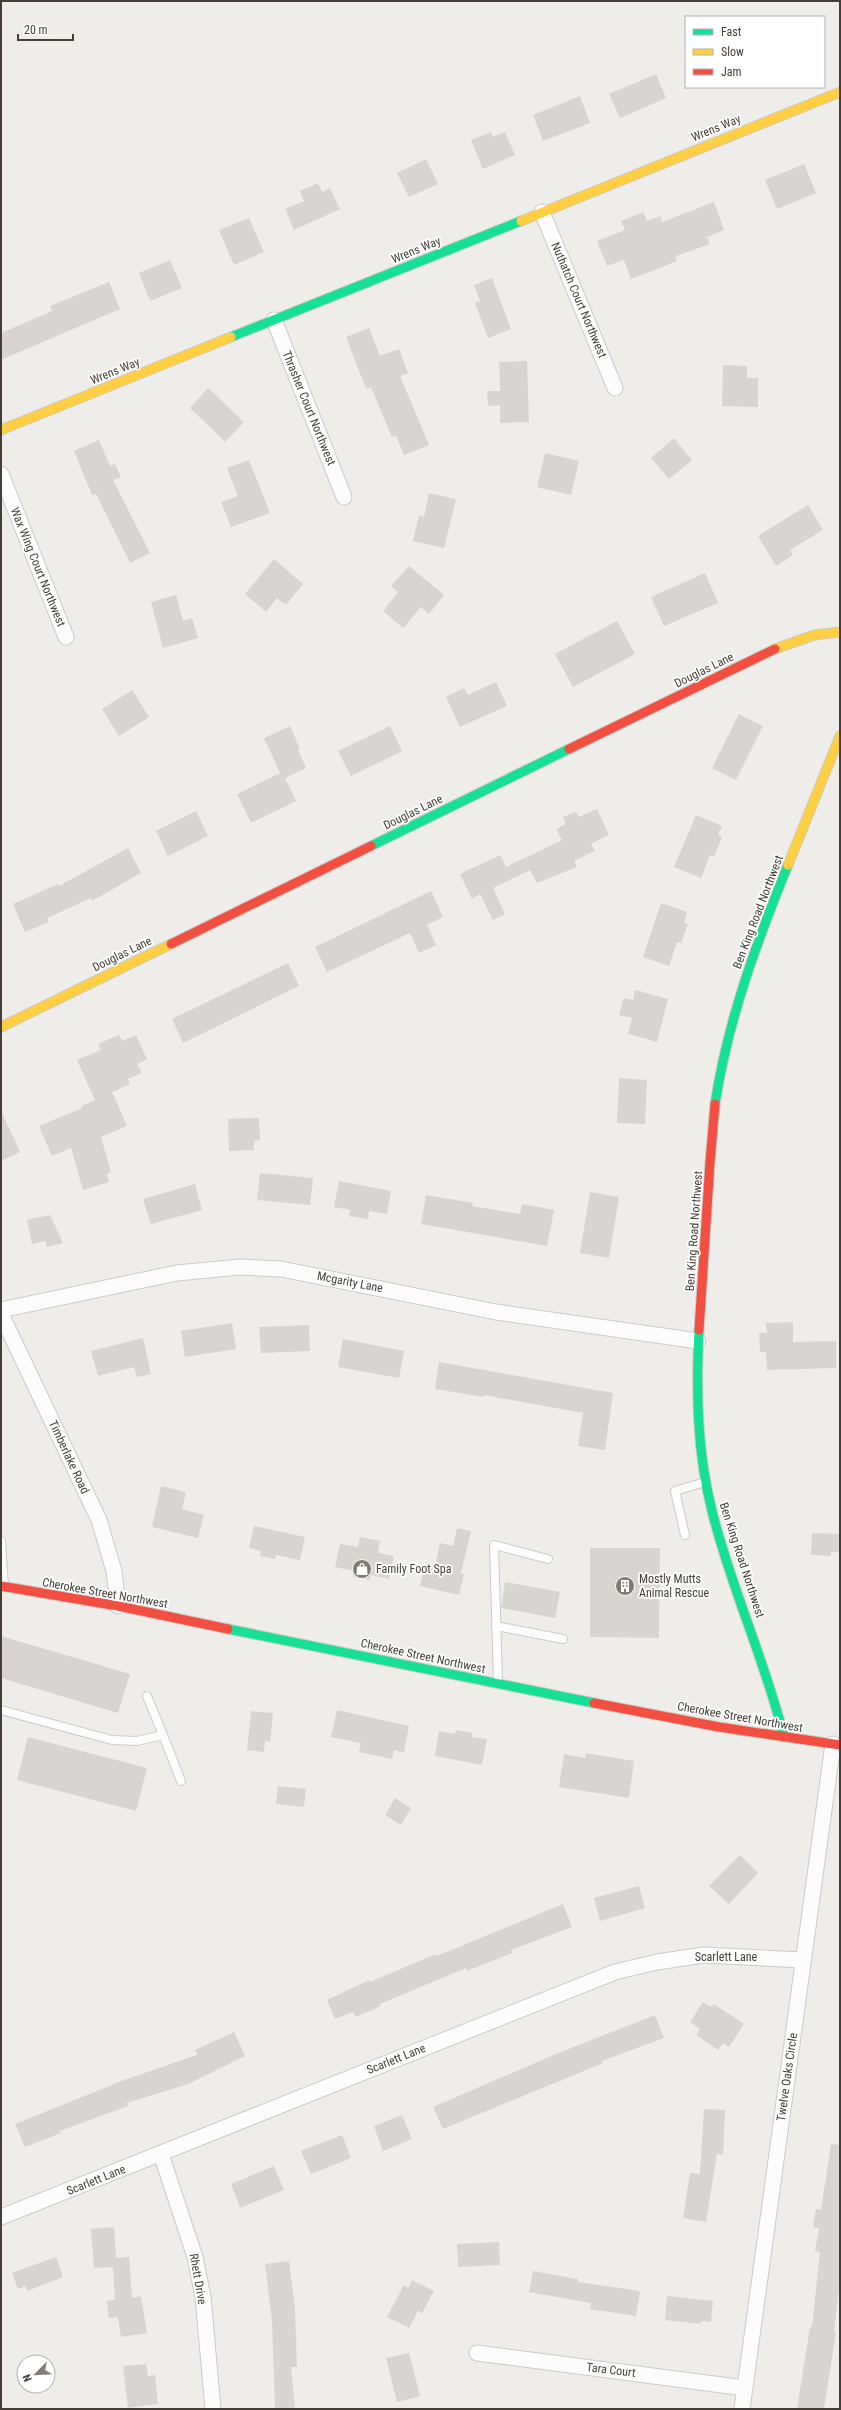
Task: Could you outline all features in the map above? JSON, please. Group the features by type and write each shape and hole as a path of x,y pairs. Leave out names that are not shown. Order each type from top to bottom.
{"street":[{"name":"Wrens Way","path":"1,430 840,92"},
{"name":"Nuthatch Court Northwest","path":"542,212 615,388"},
{"name":"Thrasher Court Northwest","path":"274,320 344,497"},
{"name":"Wax Wing Court Northwest","path":"1,474 66,637"},
{"name":"Douglas Lane","path":"1,1027 784,644 814,635 840,632"},
{"name":"Ben King Road Northwest","path":"784,1737 772,1688 718,1534 706,1482 698,1405 698,1341 713,1134 725,1050 736,1006 759,939 840,736"},
{"name":"Mcgarity Lane","path":"1,1310 177,1273 247,1267 281,1269 320,1276 496,1312 698,1341"},
{"name":"Timberlake Road","path":"1,1314 99,1520 114,1571 118,1606"},
{"name":"Cherokee Street Northwest","path":"3,1587 118,1606 498,1684 784,1737 836,1745"},
{"name":"Twelve Oaks Circle","path":"742,2409 803,1960 836,1745"},
{"name":"Scarlett Lane","path":"1,2218 615,1972 657,1962 704,1955 803,1960"},
{"name":"Rhett Drive","path":"161,2154 195,2257 203,2297 213,2409"},
{"name":"Tara Court","path":"477,2353 745,2388"}],"lane":[{"path":"685,1535 675,1491 706,1482"},
{"path":"1,1541 3,1587"},
{"path":"498,1684 494,1545 548,1559"},
{"path":"496,1626 563,1639"},
{"path":"147,1696 180,1781"},
{"path":"1,1710 112,1740 137,1741 163,1735"}],"building":[{"path":"656,74 666,98 620,118 609,94"},
{"path":"580,96 590,123 543,141 533,115"},
{"path":"491,132 493,137 505,132 515,155 483,169 471,140"},
{"path":"426,159 438,184 409,197 397,173"},
{"path":"804,164 816,193 777,209 765,180"},
{"path":"318,183 322,192 330,188 340,209 294,230 285,209 304,201 300,191"},
{"path":"714,202 724,230 707,237 710,244 676,256 677,261 631,279 624,260 607,266 597,241 625,230 621,221 643,212 647,221 660,216 662,222"},
{"path":"249,218 264,252 234,265 219,230"},
{"path":"170,260 182,288 150,301 139,273"},
{"path":"492,278 511,329 488,338 475,303 480,301 474,285"},
{"path":"109,282 120,309 1,360 1,333 52,311 50,306"},
{"path":"369,328 380,356 399,349 408,373 400,376 429,445 404,455 396,436 392,437 371,387 366,389 346,337"},
{"path":"527,361 529,422 500,423 500,405 488,406 487,391 500,391 499,362"},
{"path":"723,365 747,366 747,378 758,378 758,407 722,406"},
{"path":"208,388 244,422 225,442 190,408"},
{"path":"674,438 692,460 669,479 651,458"},
{"path":"99,440 110,466 115,464 121,477 113,480 150,553 130,563 96,494 92,495 74,451"},
{"path":"545,453 579,461 571,495 537,487"},
{"path":"249,460 270,513 231,527 221,502 238,496 227,468"},
{"path":"429,493 456,499 444,548 413,541 419,515 424,517"},
{"path":"808,505 823,530 790,550 793,555 776,566 758,536"},
{"path":"274,559 303,584 286,605 277,598 266,612 245,594"},
{"path":"409,566 444,595 429,614 421,607 403,628 383,611 398,592 391,586"},
{"path":"705,573 718,603 664,626 651,597"},
{"path":"176,595 183,621 192,618 198,638 163,648 151,602"},
{"path":"617,621 635,654 573,687 555,654"},
{"path":"496,682 507,706 460,727 446,697 464,688 468,695"},
{"path":"132,690 149,717 119,736 102,709"},
{"path":"739,714 763,726 736,780 712,768"},
{"path":"290,726 306,768 285,778 296,801 251,823 237,794 280,773 264,738"},
{"path":"390,726 402,751 351,776 338,751"},
{"path":"597,809 609,835 591,844 595,851 574,861 577,867 537,883 530,870 493,888 505,914 493,920 480,894 472,899 460,874 500,855 506,867 562,840 556,829 566,824 563,817 576,812 579,817"},
{"path":"196,811 208,836 168,856 156,831"},
{"path":"696,815 722,826 718,835 722,837 714,857 710,855 701,878 674,867"},
{"path":"128,848 141,873 92,901 91,898 47,918 49,922 25,932 13,904 58,884 59,886"},
{"path":"431,891 443,917 427,925 436,945 419,953 410,933 327,972 315,947"},
{"path":"661,903 687,912 684,923 688,924 681,943 677,942 669,966 643,957"},
{"path":"288,963 299,986 183,1043 172,1019"},
{"path":"635,990 668,999 657,1042 628,1034 632,1018 619,1015 624,998 633,1000"},
{"path":"119,1035 122,1041 136,1035 147,1059 137,1064 142,1073 128,1079 130,1084 112,1092 127,1126 101,1137 111,1172 107,1174 109,1182 83,1190 71,1148 52,1156 39,1126 82,1108 81,1106 95,1100 77,1060 101,1050 98,1044"},
{"path":"619,1078 647,1080 645,1124 617,1123"},
{"path":"1,1111 20,1152 1,1161"},
{"path":"259,1118 260,1140 254,1141 254,1150 229,1151 228,1119"},
{"path":"260,1173 313,1178 310,1205 257,1200"},
{"path":"339,1181 391,1191 387,1214 369,1211 368,1219 349,1216 350,1210 334,1207"},
{"path":"195,1184 202,1210 151,1224 143,1199"},
{"path":"590,1192 619,1197 609,1258 580,1253"},
{"path":"426,1195 473,1203 472,1206 520,1214 522,1204 554,1210 547,1246 421,1224"},
{"path":"50,1215 63,1243 47,1247 45,1241 32,1244 27,1220"},
{"path":"793,1322 793,1342 836,1341 836,1368 767,1370 766,1352 760,1352 759,1333 767,1333 766,1323"},
{"path":"232,1323 236,1349 185,1357 181,1331"},
{"path":"309,1325 310,1351 261,1353 259,1327"},
{"path":"143,1338 151,1374 137,1377 134,1367 98,1376 91,1351"},
{"path":"343,1339 404,1351 399,1378 338,1367"},
{"path":"439,1362 613,1393 605,1450 578,1446 583,1413 484,1395 484,1397 435,1389"},
{"path":"161,1486 186,1492 182,1509 204,1515 198,1538 152,1527"},
{"path":"254,1526 305,1537 300,1560 276,1555 275,1559 260,1556 261,1551 249,1548"},
{"path":"457,1528 471,1531 461,1573 464,1574 459,1595 420,1586 425,1564 435,1566 440,1543 453,1546"},
{"path":"812,1533 840,1534 840,1552 831,1552 831,1556 811,1555"},
{"path":"360,1537 380,1541 378,1553 394,1556 389,1579 371,1575 370,1580 353,1577 354,1571 335,1567 340,1544 358,1547"},
{"name":"Mostly Mutts Animal Rescue","path":"590,1548 660,1548 659,1638 590,1637"},
{"path":"505,1582 560,1592 555,1618 501,1608"},
{"path":"1,1636 130,1674 118,1713 1,1678"},
{"path":"337,1710 409,1726 404,1752 394,1750 392,1759 359,1752 361,1743 331,1737"},
{"path":"251,1711 273,1713 270,1742 265,1741 264,1752 247,1750"},
{"path":"456,1730 472,1733 472,1737 487,1739 482,1765 435,1756 439,1731 455,1734"},
{"path":"28,1737 147,1768 136,1811 17,1780"},
{"path":"586,1753 634,1761 629,1798 559,1787 564,1754 585,1758"},
{"path":"278,1786 306,1789 304,1807 276,1804"},
{"path":"395,1798 411,1808 401,1825 385,1815"},
{"path":"740,1855 758,1873 729,1904 709,1886"},
{"path":"639,1886 645,1908 600,1921 594,1898"},
{"path":"563,1904 572,1927 511,1950 512,1953 467,1971 466,1968 380,2004 381,2006 356,2017 353,2012 335,2019 327,2000 369,1980 370,1982 436,1954 437,1956"},
{"path":"703,2002 711,2007 714,2004 744,2024 729,2047 723,2043 718,2050 696,2035 700,2029 690,2022"},
{"path":"655,2015 664,2038 602,2061 603,2063 443,2129 433,2107 556,2054"},
{"path":"234,2032 245,2056 188,2084 127,2103 128,2106 60,2131 61,2133 25,2147 15,2124 124,2080 197,2055 195,2050"},
{"path":"704,2109 725,2110 723,2155 717,2154 706,2222 683,2218 690,2173 700,2174"},
{"path":"402,2115 412,2139 383,2151 374,2126"},
{"path":"342,2135 351,2158 311,2174 301,2151"},
{"path":"831,2144 840,2145 840,2280 834,2331 836,2332 824,2409 797,2409 810,2327 812,2327 820,2252 815,2251 819,2228 813,2227 816,2209 821,2210"},
{"path":"274,2166 284,2190 240,2208 231,2184"},
{"path":"114,2227 116,2258 129,2257 132,2298 141,2296 147,2333 121,2337 118,2317 109,2318 107,2301 115,2300 113,2267 94,2268 91,2229"},
{"path":"499,2242 500,2265 458,2267 457,2244"},
{"path":"56,2257 63,2277 27,2291 26,2286 18,2289 12,2273"},
{"path":"289,2261 295,2309 297,2367 291,2367 295,2409 275,2409 272,2321 265,2264"},
{"path":"533,2271 578,2279 578,2282 640,2291 636,2316 590,2309 591,2303 529,2292"},
{"path":"412,2280 434,2291 422,2313 418,2311 409,2328 387,2317 404,2285 408,2288"},
{"path":"667,2296 713,2301 711,2322 701,2321 701,2324 665,2320"},
{"path":"409,2353 420,2396 397,2402 386,2358"},
{"path":"146,2364 148,2376 155,2375 158,2404 128,2408 123,2366"}],"traffic: fast":[{"path":"231,337 521,221"},
{"path":"371,846 569,749"},
{"path":"715,1104 727,1042 735,1012 754,953 788,865"},
{"path":"699,1330 699,1422 703,1467 707,1489 720,1540 767,1680 784,1737"},
{"path":"228,1629 594,1703"}],"traffic: slow":[{"path":"521,221 840,92"},
{"path":"1,430 231,337"},
{"path":"775,649 814,635 840,632"},
{"path":"788,865 840,736"},
{"path":"1,1027 171,944"}],"traffic: jam":[{"path":"569,749 775,649"},
{"path":"171,944 371,846"},
{"path":"699,1330 715,1104"},
{"path":"1,1586 118,1606 228,1629"},
{"path":"594,1703 719,1727 840,1745"}],"place":[{"name":"Family Foot Spa","path":"362,1569"},
{"name":"Mostly Mutts Animal Rescue","path":"625,1586"}]}
